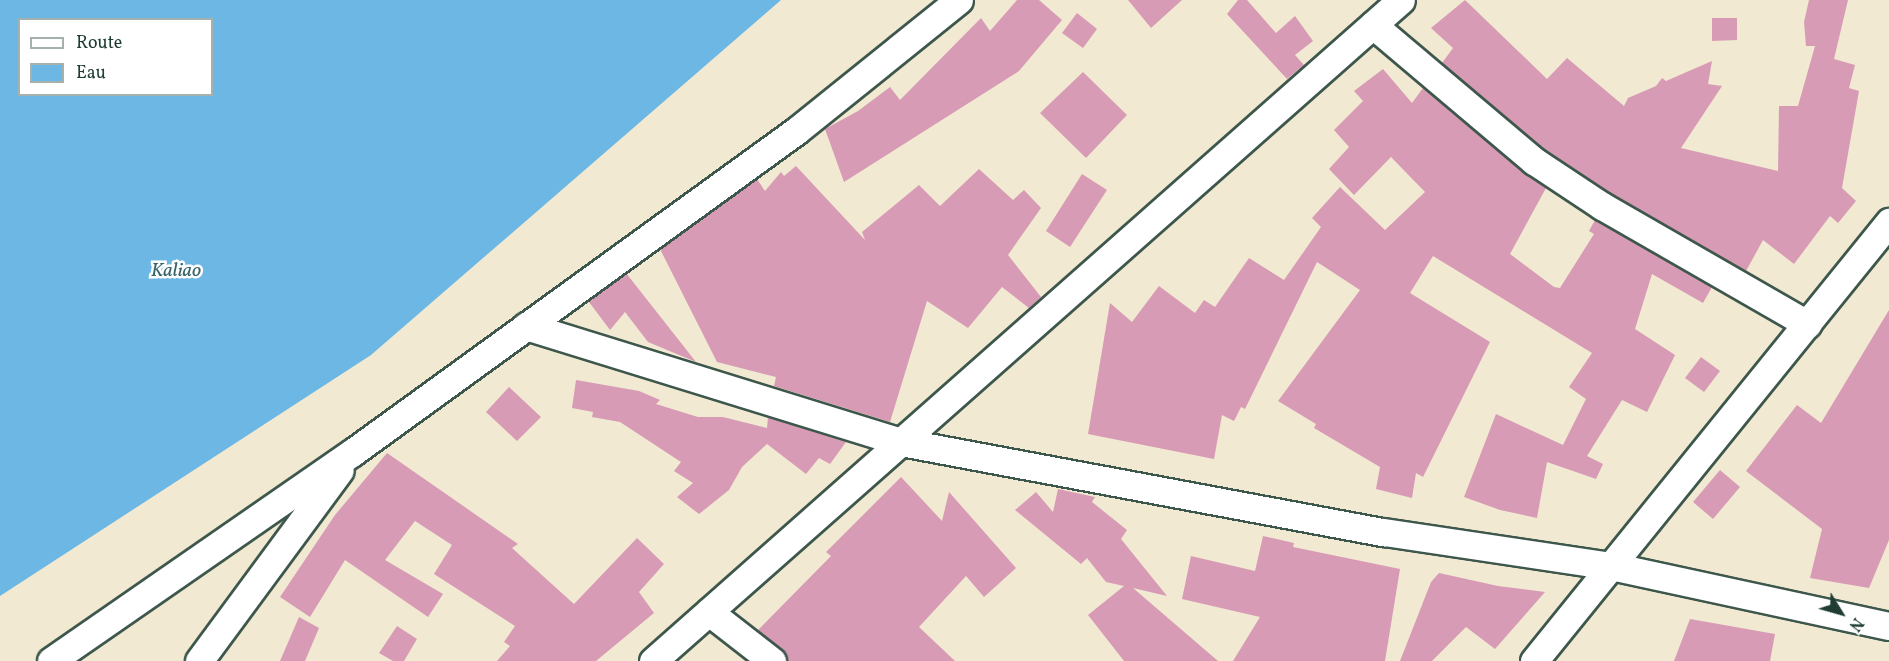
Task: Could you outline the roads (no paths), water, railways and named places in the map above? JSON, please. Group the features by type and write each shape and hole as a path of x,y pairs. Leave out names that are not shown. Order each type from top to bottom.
{"street":[{"path":"51,661 353,452 796,131 959,0"},
{"path":"653,661 1401,0"},
{"path":"1373,25 1534,161 1602,206 1807,324"},
{"path":"1534,661 1889,222"},
{"path":"526,326 901,442 1384,532 1611,566 1889,626"},
{"path":"199,661 353,452"},
{"path":"710,612 772,661"}],"water":[{"name":"Kaliao","path":"0,0 781,0 371,355 0,596"}]}
